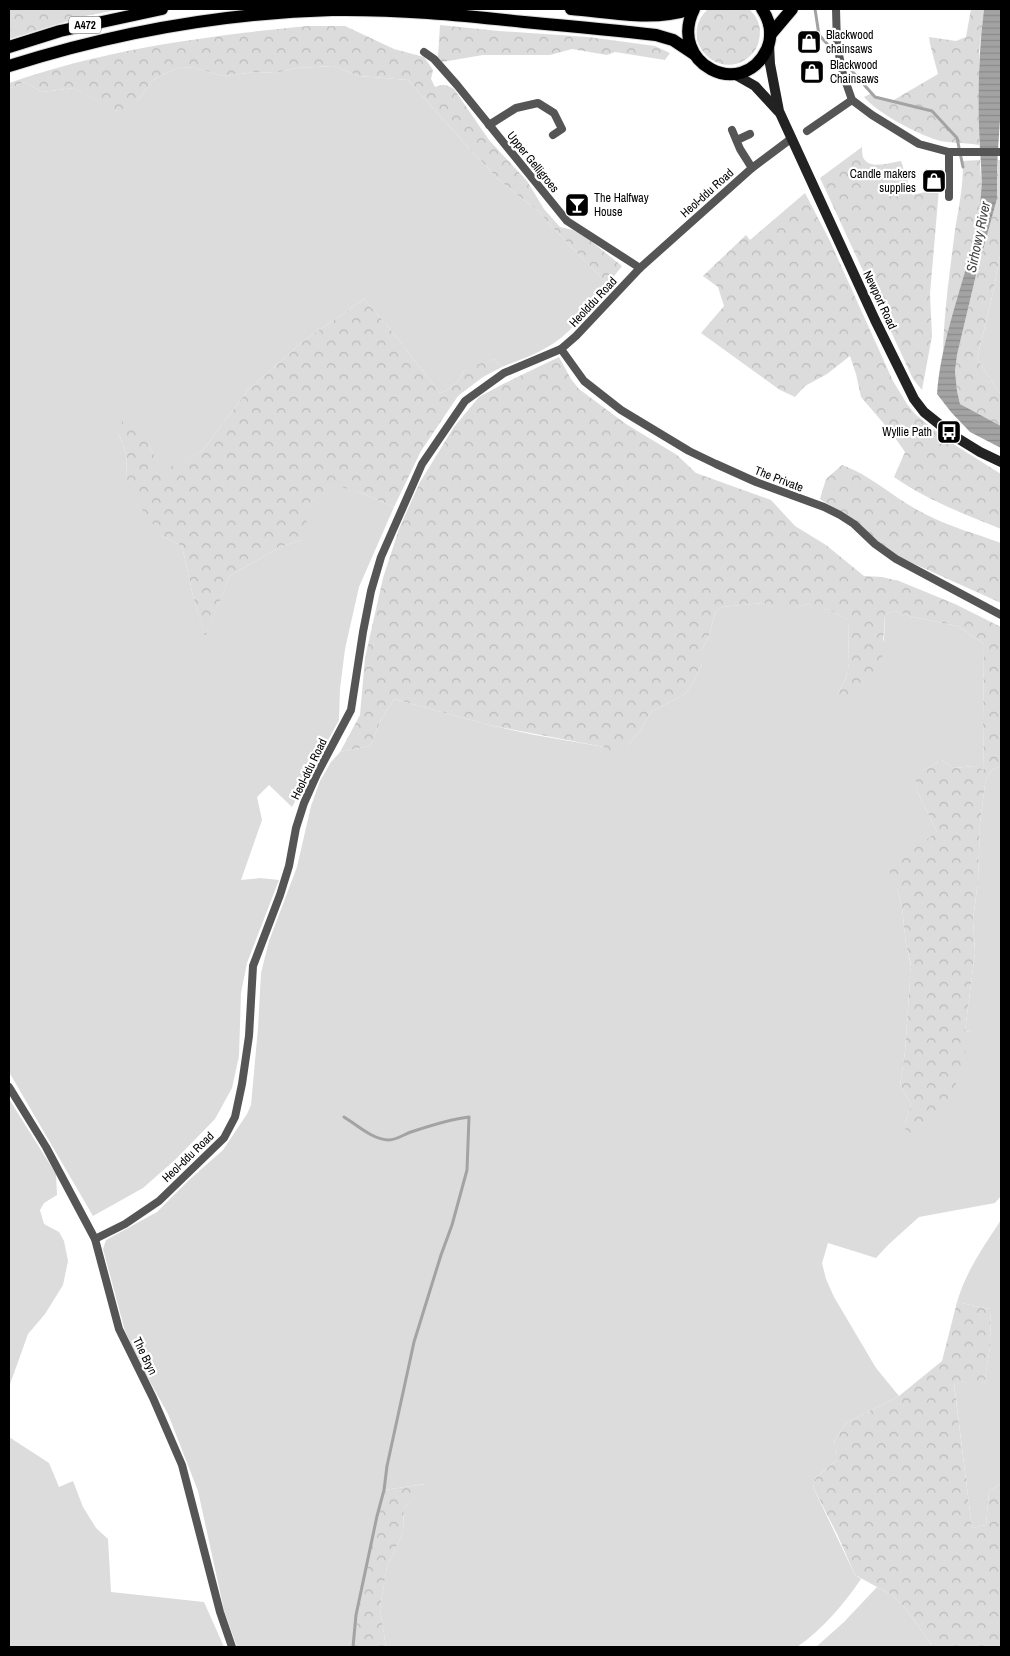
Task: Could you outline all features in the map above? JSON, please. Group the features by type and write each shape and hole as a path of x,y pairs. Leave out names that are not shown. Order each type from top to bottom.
{"main road":[{"name":"A472","path":"9,47 60,31 162,9"},
{"path":"571,9 654,16 692,9 687,36 694,54 713,71 727,74 746,70 758,62 763,56 769,39 792,9"},
{"path":"762,9 768,21 769,39"},
{"name":"A472","path":"9,66 72,47 161,28 249,16 333,10 452,15 646,34 673,40 694,54"},
{"name":"Newport Road","path":"769,39 770,64 779,111 875,320 914,398 924,412 954,436 1001,462"},
{"name":"Newport Road","path":"734,74 755,86 779,111"}],"street":[{"path":"836,9 837,45 843,74 852,100 872,115 919,144 951,152 1001,152"},
{"name":"Upper Gelligroes","path":"424,52 434,59 457,85 568,221 640,268"},
{"path":"807,131 852,100"},
{"path":"489,125 516,108 538,103 554,113 562,129 553,135"},
{"path":"732,130 740,149 752,168"},
{"path":"737,140 750,134"},
{"name":"Heol-ddu Road","path":"640,268 752,168 792,138"},
{"path":"949,197 951,152"},
{"name":"Heolddu Road","path":"561,349 576,336 640,268"},
{"name":"Heol-ddu Road","path":"95,1239 125,1224 159,1201 224,1138 235,1117 249,1036 253,966 280,895 304,803 317,774 352,710 363,632 380,557 422,464 465,401 504,373 561,349"},
{"name":"The Private","path":"561,349 584,381 621,410 689,451 716,464 756,482 824,507 854,524 896,560 1001,615"},
{"name":"The Bryn","path":"9,1087 46,1147 95,1239 119,1328 153,1398 182,1465 220,1612 232,1647"}],"green space":[{"path":"9,9 123,9 85,16 9,39"},
{"path":"708,9 749,9 752,12 757,19 760,36 757,47 750,56 738,63 726,65 715,61 705,54 699,44 697,33 699,21"},
{"path":"971,9 984,9 979,52 979,145 941,141 928,137 888,116 864,97 872,93 875,97 892,101 938,74 929,37 956,41 966,37"},
{"path":"440,25 588,37 655,46 670,53 665,60 615,52 607,55 572,49 550,55 483,55 442,62 438,57"},
{"path":"307,26 345,26 394,49 424,57 433,70 431,79 435,87 444,85 454,89 489,140 527,181 544,209 560,227 573,230 587,238 622,266 608,284 535,208 499,180 408,80 359,76 334,66 297,68 276,73 256,72 223,76 195,68 180,67 152,81 138,100 124,109 115,111 73,88 42,92 25,82 9,89 9,83 45,71 119,53 194,39"},
{"path":"334,66 359,76 408,80 499,180 535,208 608,284 576,323 562,337 548,347 502,367 494,359 464,371 458,381 449,389 440,393 364,299 302,342 248,390 203,450 162,472 149,445 119,434 126,454 127,479 162,536 182,546 193,596 205,637 230,576 278,548 301,540 305,507 332,483 394,507 359,587 345,649 340,689 339,720 292,807 269,785 257,797 262,820 241,880 260,878 279,880 247,963 241,993 239,1056 232,1088 215,1119 176,1159 143,1188 93,1216 9,1072 9,89 25,82 42,92 73,88 116,111 138,100 152,81 180,67 195,68 223,76 256,72 276,73 297,68"},
{"path":"862,147 864,159 871,164 901,161 912,195 939,189 930,294 932,336 922,390 913,379 820,178"},
{"path":"980,160 981,194 978,214 965,274 943,352 948,291 962,186 962,161"},
{"path":"997,160 1001,160 1001,249 993,293 977,359 1001,393 1001,426 960,404 955,371 976,275 997,199"},
{"path":"805,193 829,239 893,381 907,404 915,414 947,440 1001,474 1001,529 933,500 894,477 905,452 891,432 861,397 850,356 827,374 805,386 795,397 780,390 701,333 724,306 718,287 703,276 746,235 750,240"},
{"path":"1001,249 1001,393 977,359 993,293"},
{"path":"364,299 440,393 449,389 458,381 464,371 473,366 494,359 502,367 483,377 458,396 421,451 394,507 361,493 332,484 305,507 308,535 301,540 278,548 230,576 205,638 182,546 162,536 137,503 127,479 126,454 119,434 123,418 149,445 162,471 203,450 248,390 302,342"},
{"path":"559,357 579,389 626,424 677,455 696,473 771,500 795,526 826,545 864,576 882,577 899,581 955,604 1001,627 1001,766 993,769 987,777 980,823 978,881 973,920 975,953 965,1031 971,1032 953,1094 929,1121 912,1133 906,1132 905,1124 911,1104 900,1085 905,1052 911,965 906,944 902,908 897,888 888,868 937,832 917,791 915,772 930,767 941,760 954,768 974,766 984,770 984,644 958,626 913,617 895,611 885,614 882,660 875,675 847,700 837,695 846,678 849,664 848,620 828,609 818,611 808,604 790,610 779,610 763,603 722,607 715,613 709,636 702,650 702,664 693,683 685,694 651,712 641,730 615,756 604,747 489,725 394,699 382,718 370,746 340,752 360,715 365,658 383,578 399,529 420,482 454,427 479,397"},
{"path":"842,465 853,469 914,508 934,518 1001,543 1001,603 899,557 859,525 820,499 826,479"},
{"path":"763,603 786,610 808,604 818,610 828,609 848,620 849,664 846,678 837,695 884,640 885,614 895,611 913,617 958,626 984,644 984,771 974,766 954,768 941,760 930,767 916,772 917,791 937,832 897,888 911,966 905,1052 900,1085 911,1104 905,1124 971,1032 965,1031 975,953 973,920 978,881 980,823 987,777 993,769 1001,766 1001,1196 995,1203 919,1217 876,1258 828,1243 822,1263 826,1279 834,1297 876,1368 899,1396 846,1423 834,1441 837,1460 816,1477 813,1487 855,1575 861,1579 832,1616 797,1647 386,1647 380,1608 387,1567 403,1532 404,1508 425,1484 384,1490 356,1615 353,1647 237,1647 224,1610 198,1491 168,1414 138,1360 125,1331 103,1249 106,1240 157,1212 223,1150 247,1114 251,1105 261,973 269,941 297,867 311,806 320,781 331,762 340,752 370,746 382,718 394,699 489,725 535,735 604,747 628,745 641,730 651,712 685,694 693,683 702,664 702,650 709,636 715,613 722,607"},
{"path":"9,1099 56,1174 57,1195 44,1203 40,1210 44,1224 59,1232 64,1241 68,1261 63,1285 45,1314 28,1334 9,1387"},
{"path":"1001,1220 1001,1484 989,1491 986,1525 972,1528 954,1383 984,1384 991,1341 990,1309 957,1302 970,1269"},
{"path":"957,1302 990,1309 991,1341 984,1385 960,1382 954,1384 972,1528 986,1525 989,1491 1001,1484 1001,1647 933,1647 907,1610 892,1595 855,1575 813,1487 816,1477 837,1460 834,1441 846,1423 899,1396 942,1361"},
{"path":"9,1437 49,1463 59,1487 73,1481 83,1507 96,1528 108,1539 111,1592 204,1602 224,1647 9,1647"},
{"path":"426,1484 404,1508 403,1532 387,1567 380,1608 386,1647 353,1647 356,1615 384,1490"},
{"path":"877,1587 892,1595 907,1610 933,1647 816,1647 844,1622"}],"water":[{"name":"Sirhowy River","path":"984,9 1001,9 997,199 976,275 955,371 960,404 1001,426 1001,448 970,432 937,394 945,343 978,219 982,177 979,134 979,82"}],"waterway":[{"path":"815,9 819,35 832,49"},
{"path":"850,69 875,97 932,111 957,138 963,167"},
{"path":"344,1117 365,1132 377,1138 389,1140 440,1123 469,1117 467,1170 452,1225 414,1342 356,1615 353,1647"}],"place":[{"name":"Blackwood chainsaws","path":"809,42"},
{"name":"Blackwood Chainsaws","path":"812,72"},
{"name":"Candle makers supplies","path":"934,181"},
{"name":"The Halfway House","path":"577,205"},
{"name":"Wyllie Path","path":"949,432"}]}
